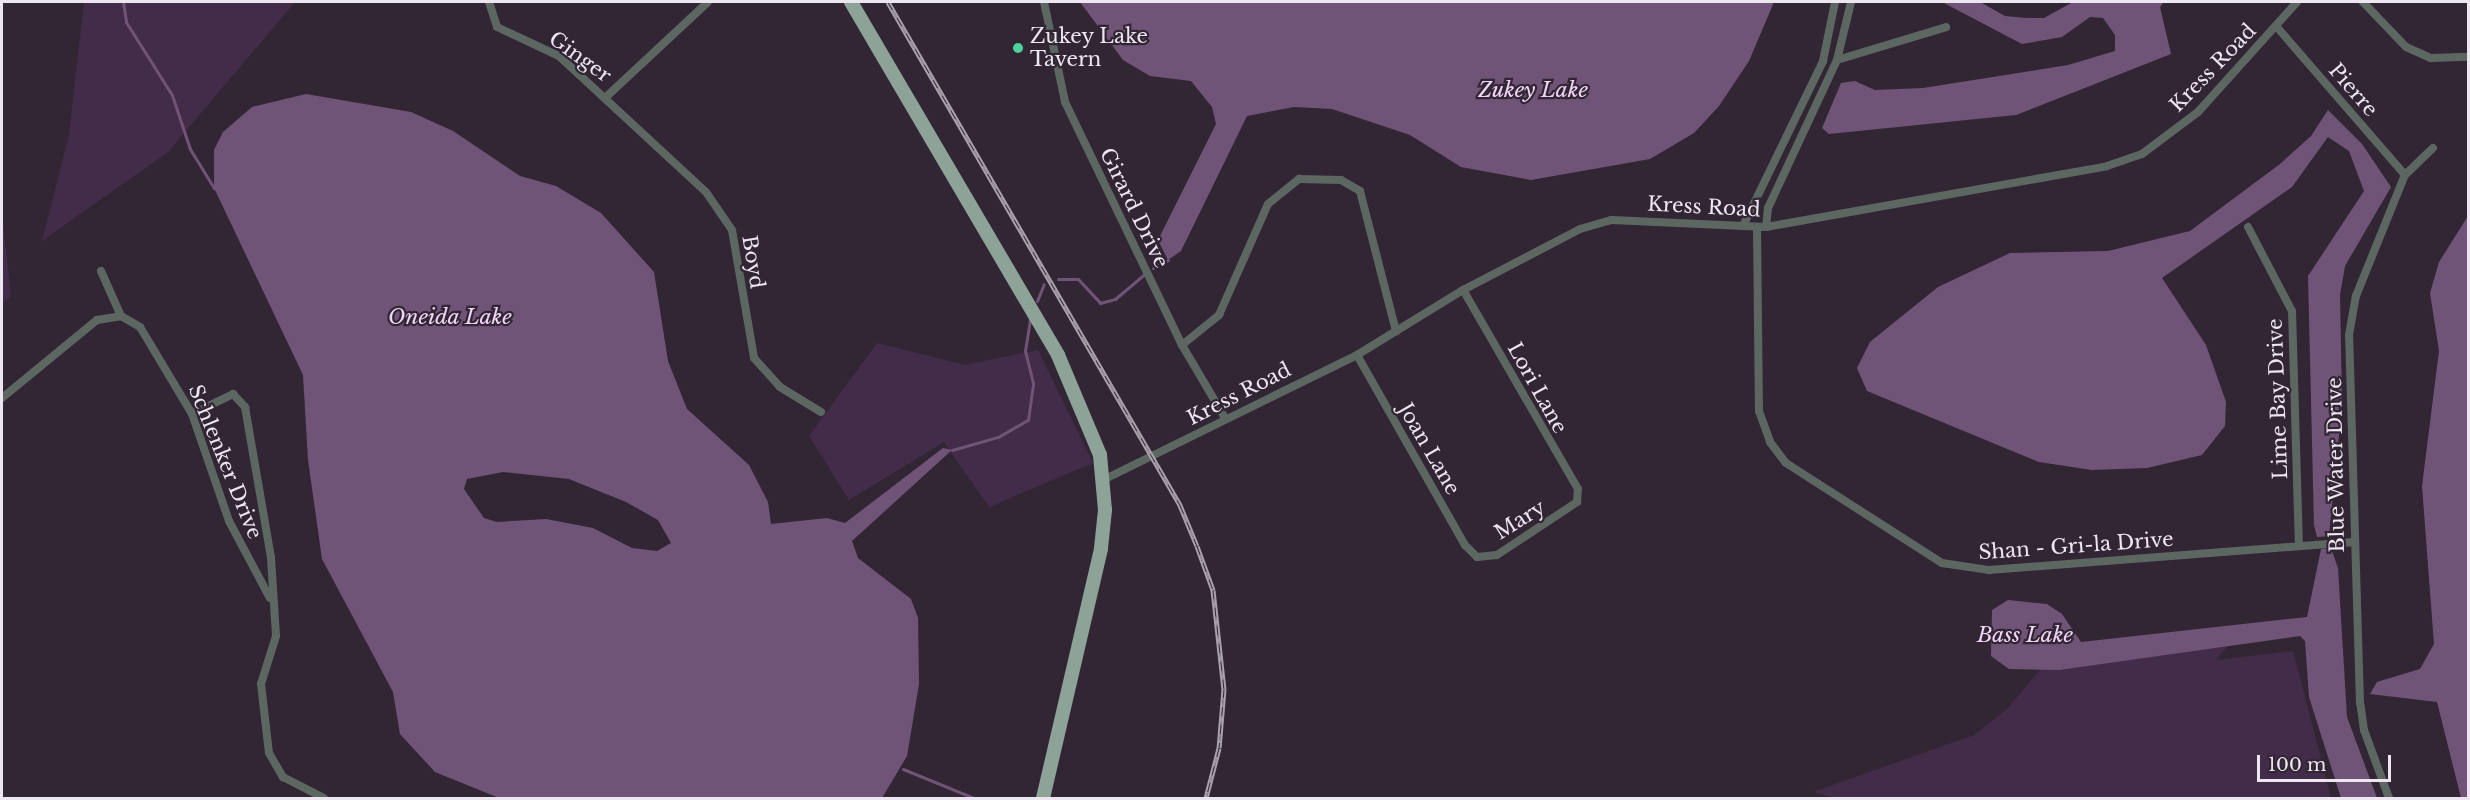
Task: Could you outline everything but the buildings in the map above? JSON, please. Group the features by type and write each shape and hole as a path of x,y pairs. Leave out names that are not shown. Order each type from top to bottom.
{"main road":[{"path":"851,2 1069,376 1092,429 1103,480 1101,549 1043,798"}],"street":[{"name":"Ginger","path":"489,2 497,27 559,56 606,97 708,2"},
{"name":"Girard Drive","path":"1044,2 1065,102 1182,345 1225,418"},
{"path":"1743,226 1823,61 1835,2"},
{"name":"Shan - Gri-la Drive","path":"1851,2 1837,60 1761,227 1759,411 1770,442 1785,463 1942,563 1989,570 2354,542"},
{"name":"Kress Road","path":"1103,480 1357,355 1463,290 1549,243 1612,220 1761,227 2107,166 2142,154 2198,112 2297,2"},
{"path":"2363,2 2406,47 2430,58 2469,57"},
{"name":"Pierre","path":"2276,26 2405,175"},
{"path":"1837,60 1946,27"},
{"name":"Boyd","path":"606,97 632,128 692,178 723,213 735,245 754,358 780,387 821,412"},
{"name":"Blue Water Drive","path":"2389,798 2364,730 2354,542 2351,310 2405,175 2433,148"},
{"path":"1182,345 1219,315 1268,204 1299,179 1341,180 1360,191 1396,331"},
{"name":"Lime Bay Drive","path":"2248,227 2292,311 2299,545"},
{"name":"Schlenker Drive","path":"101,270 121,316 149,337 192,414 229,521 270,598"},
{"name":"Lori Lane","path":"1463,290 1578,489 1577,502"},
{"path":"2,398 97,320 121,316"},
{"name":"Joan Lane","path":"1357,355 1465,545 1478,556"},
{"path":"192,414 220,396 241,398 256,452 271,558 270,598 276,636 261,684 269,753 283,777 324,798"},
{"name":"Mary","path":"1478,556 1497,555 1577,502"}],"shaded area":[{"path":"84,2 295,2 168,152 42,241 69,135"},
{"path":"2,214 11,296 2,304"},
{"path":"877,343 965,365 1038,350 1093,463 989,507 944,442 849,500 809,436"},
{"path":"2230,643 2216,660 2293,651 2331,798 1835,798 1813,792 1974,735 2006,710 2047,662"}],"water":[{"name":"Zukey Lake","path":"1080,2 1774,2 1749,61 1719,106 1694,133 1650,159 1531,180 1461,167 1410,135 1332,109 1294,107 1247,116 1181,251 1168,260 1158,240 1216,124 1212,107 1191,81 1150,76 1123,60"},
{"path":"1942,2 1980,2 2005,16 2044,18 2073,2 2164,2 2160,7 2171,54 2016,115 1829,134 1822,128 1841,83 1855,81 1875,90 1923,88 2068,65 2115,51 2115,35 2103,18 2090,17 2062,37 2022,44"},
{"name":"Oneida Lake","path":"306,94 411,112 453,131 520,176 556,186 601,213 654,272 668,361 687,409 749,465 768,502 771,524 827,518 845,523 943,448 952,450 852,541 858,558 911,599 918,618 919,684 907,756 882,798 499,798 435,772 400,734 393,692 322,559 308,460 303,375 214,188 214,150 223,132 252,107","holes":["503,472 569,479 626,502 658,520 671,543 657,551 632,548 593,528 546,519 497,522 484,518 464,489 467,479"]},
{"path":"2328,110 2362,144 2391,187 2345,266 2340,295 2342,404 2329,536 2317,537 2314,525 2308,276 2364,191 2349,151 2328,137 2292,187 2162,278 2206,345 2226,402 2225,426 2202,455 2147,468 2092,470 2039,462 1867,391 1857,368 1870,342 1938,287 2010,253 2108,251 2190,231 2280,164 2311,136"},
{"path":"2468,216 2468,798 2461,798 2437,702 2370,694 2377,682 2420,669 2434,644 2422,486 2439,351 2430,293 2439,262"},
{"name":"Bass Lake","path":"2331,548 2338,568 2347,717 2377,798 2341,798 2309,697 2305,641 2300,636 2059,670 2009,669 1991,656 1992,610 2008,600 2047,604 2062,614 2081,642 2307,617 2321,549"}],"waterway":[{"path":"123,2 126,22 172,95 190,149 214,188"},
{"path":"1153,268 1168,260"},
{"path":"1058,279 1078,279 1100,303 1115,299 1147,272"},
{"path":"1037,301 1044,284"},
{"path":"952,450 998,437 1028,420 1033,383 1025,351 1030,319"},
{"path":"903,769 974,798"}],"railway":[{"path":"888,2 1180,505 1197,546 1213,590 1224,689 1219,748 1206,798"}],"place":[{"name":"Zukey Lake Tavern","path":"1018,48"}]}
